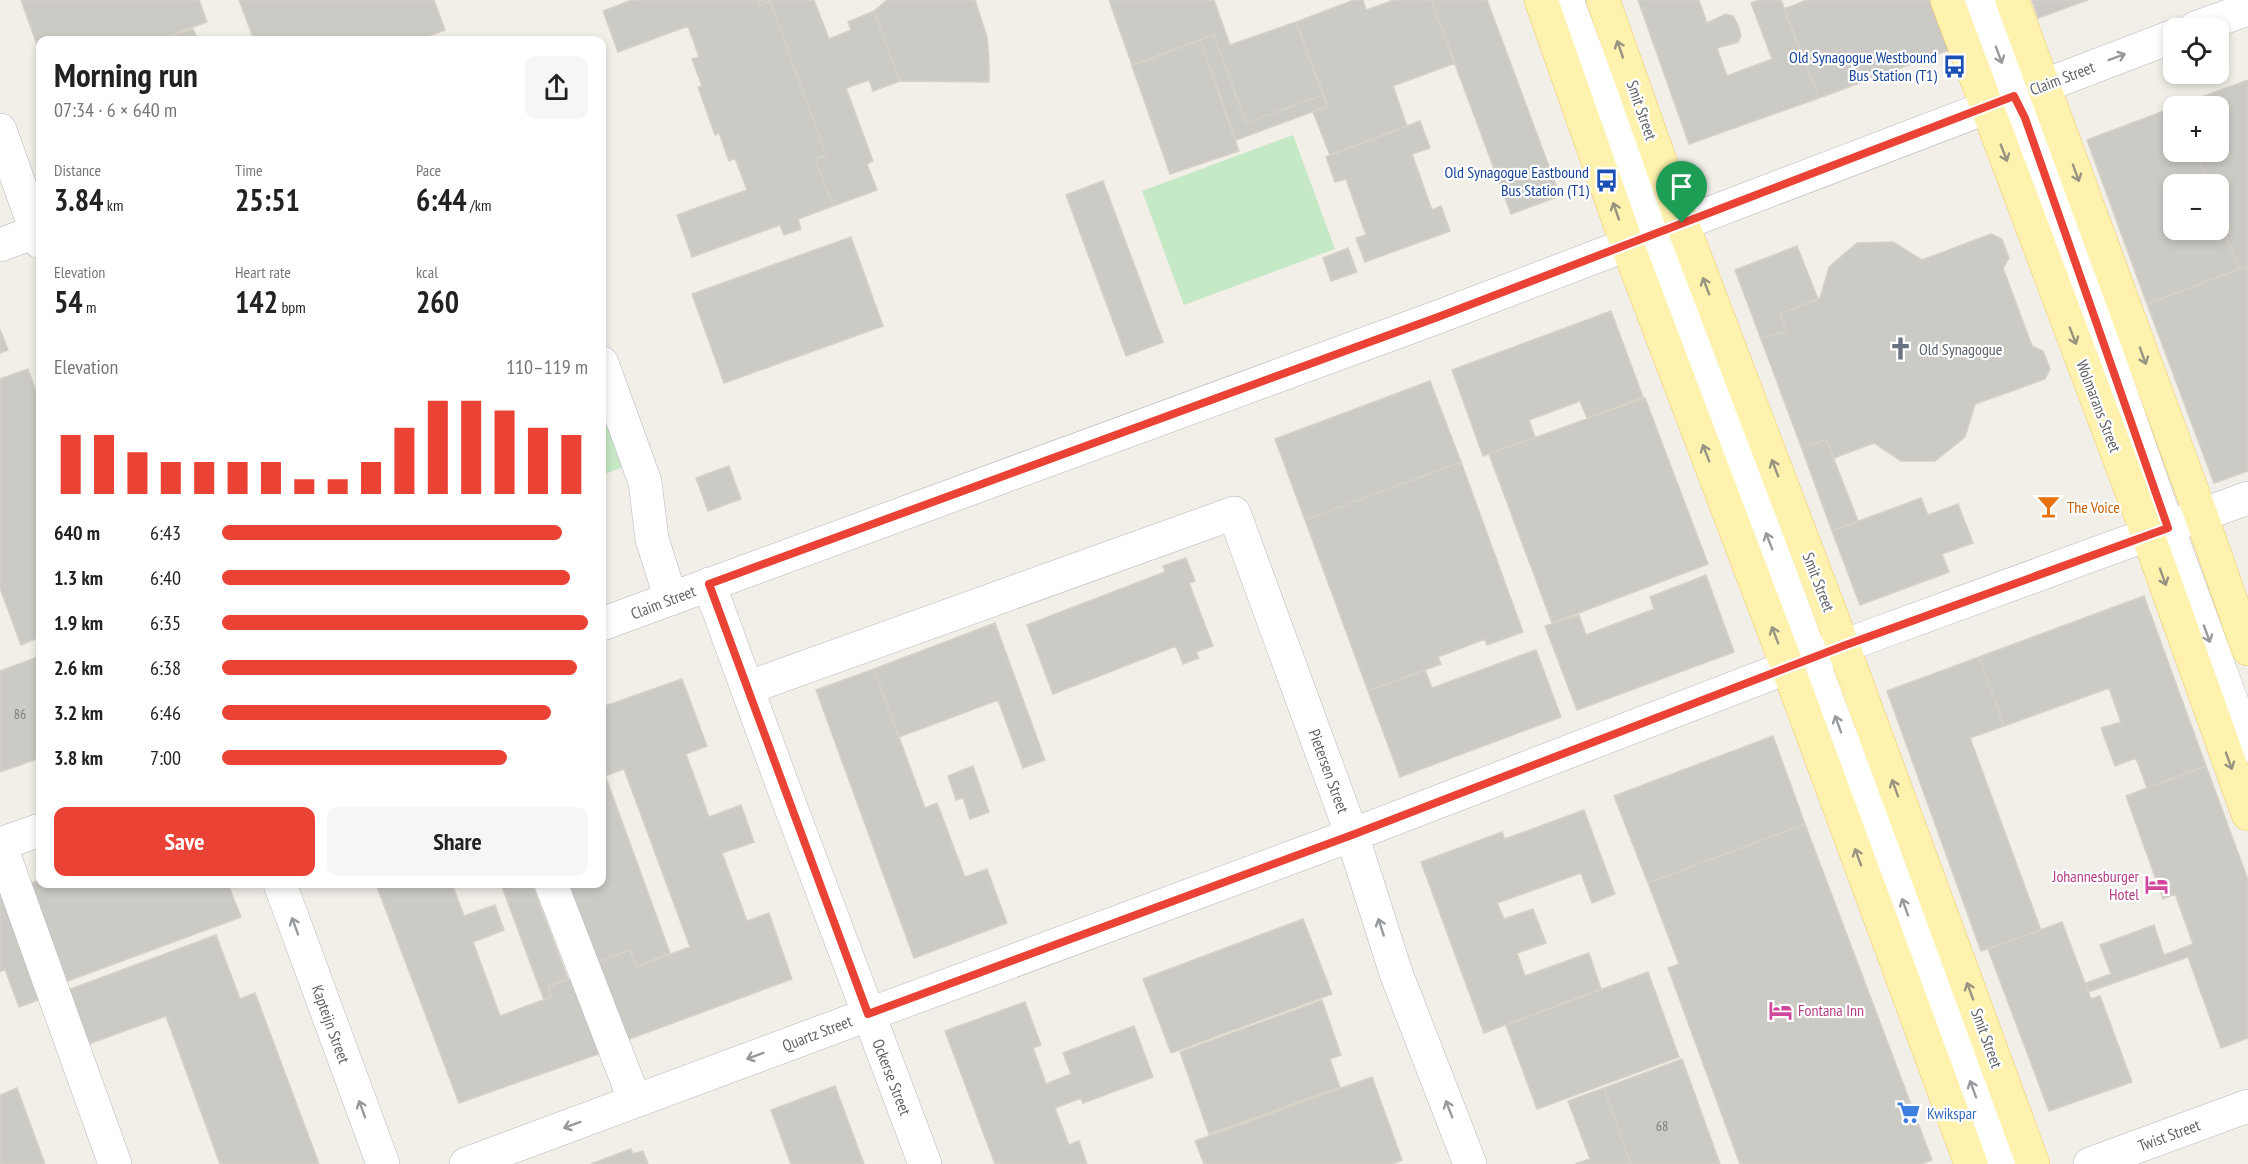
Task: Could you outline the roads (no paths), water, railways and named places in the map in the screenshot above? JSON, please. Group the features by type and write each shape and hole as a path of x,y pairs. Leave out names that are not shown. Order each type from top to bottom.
{"main road":[{"name":"Smit Street","path":"1541,0 1654,234 1843,646 2033,1164"},
{"name":"Smit Street","path":"1603,0 1654,234 1971,1164"},
{"name":"Wolmarans Street","path":"1947,0 2014,96 2201,515 2248,649"},
{"name":"Wolmarans Street","path":"2012,0 2014,96 2158,531 2248,814"}],"street":[{"path":"1567,0 1654,234"},
{"path":"1980,0 2014,96"},
{"path":"2223,18 2248,9"},
{"name":"Claim Street","path":"606,623 1438,317 2163,40"},
{"path":"0,130 36,227"},
{"path":"0,246 36,236"},
{"path":"606,374 645,482 652,538 671,599"},
{"name":"Quartz Street","path":"466,1164 1352,835 1843,646 2248,498"},
{"name":"Pietersen Street","path":"747,688 1234,513 1352,835 1396,973 1470,1164"},
{"path":"2158,531 2248,746"},
{"name":"Ockerse Street","path":"709,584 925,1164"},
{"path":"1800,663 2001,1164"},
{"path":"36,831 0,844 115,1164"},
{"name":"Kapteijn Street","path":"281,888 382,1164"},
{"path":"553,888 635,1101"},
{"name":"Twist Street","path":"2090,1164 2248,1106"}],"place":[{"name":"Old Synagogue Westbound Bus Station (T1)","path":"1955,66"},
{"name":"Old Synagogue Eastbound Bus Station (T1)","path":"1607,181"},
{"name":"Old Synagogue","path":"1901,349"},
{"name":"The Voice","path":"2049,507"},
{"name":"Johannesburger Hotel","path":"2157,885"},
{"name":"Fontana Inn","path":"1780,1010"},
{"name":"Kwikspar","path":"1909,1113"}]}
